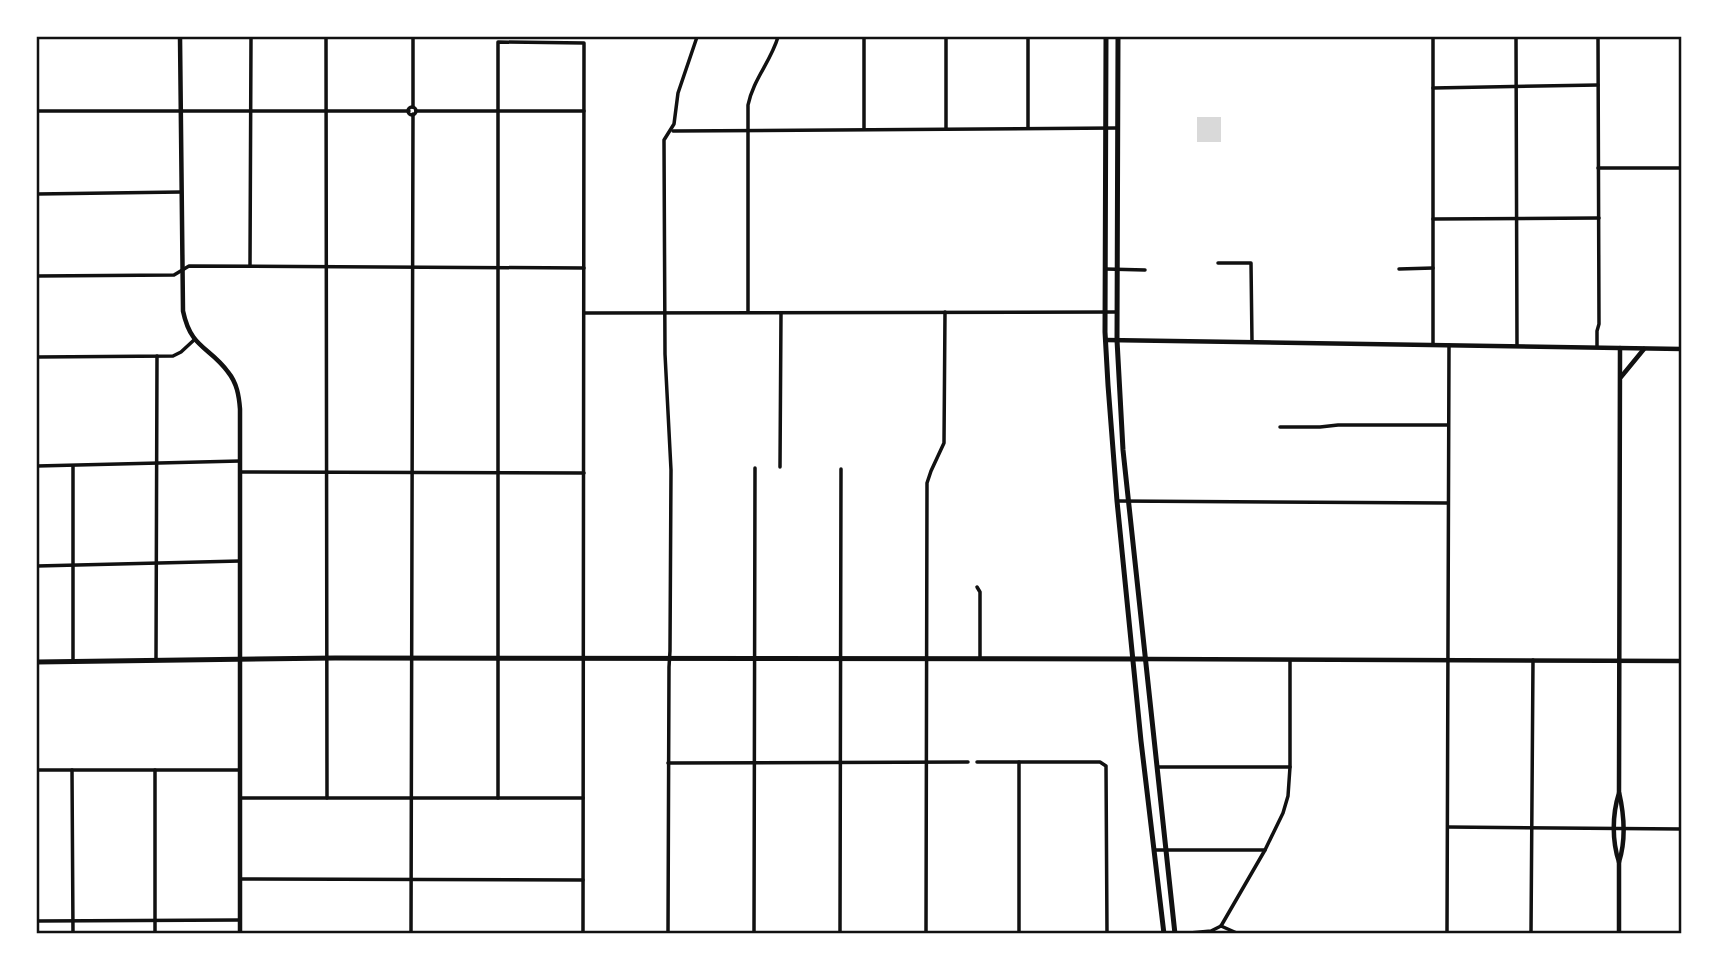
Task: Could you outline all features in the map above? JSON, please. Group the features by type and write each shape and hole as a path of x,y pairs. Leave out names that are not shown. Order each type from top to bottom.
{"main road":[{"path":"180,37 183,311 186,326 194,340 223,366 234,382 240,410 240,934"},
{"path":"1106,37 1106,340 1117,502 1143,768 1164,934"},
{"path":"1118,37 1117,340 1123,450 1176,934"},
{"path":"1106,340 1682,349"},
{"path":"1619,862 1623,828 1619,792 1620,348"},
{"path":"1620,378 1644,348"},
{"path":"37,662 326,658 1682,661"},
{"path":"1619,792 1614,828 1619,862 1619,934"},
{"path":"1163,926 1176,934"}],"street":[{"path":"250,266 251,37"},
{"path":"326,37 327,798"},
{"path":"411,934 413,37"},
{"path":"668,934 671,470 664,313 664,140 674,124 681,81 697,37"},
{"path":"748,312 749,97 760,72 772,55 778,37"},
{"path":"864,37 864,129"},
{"path":"946,37 946,129"},
{"path":"1028,37 1028,128"},
{"path":"1433,37 1433,345"},
{"path":"1516,37 1517,346"},
{"path":"1597,347 1598,37"},
{"path":"498,798 498,42 584,43 583,934"},
{"path":"1433,88 1598,85"},
{"path":"37,111 584,111"},
{"path":"671,131 1117,128"},
{"path":"1598,168 1682,168"},
{"path":"37,194 181,192"},
{"path":"1433,219 1599,218"},
{"path":"1219,263 1251,263 1252,342"},
{"path":"37,276 174,275 189,266 584,268"},
{"path":"1399,269 1433,268"},
{"path":"1106,269 1144,270"},
{"path":"926,934 927,483 944,443 945,312"},
{"path":"584,313 1117,312"},
{"path":"780,467 781,313"},
{"path":"37,357 177,354 194,340"},
{"path":"1447,934 1449,345"},
{"path":"156,660 157,356"},
{"path":"1280,427 1448,425"},
{"path":"37,466 240,461"},
{"path":"72,466 73,662"},
{"path":"754,934 755,468"},
{"path":"840,934 841,469"},
{"path":"240,472 584,473"},
{"path":"1117,502 1448,503"},
{"path":"37,566 240,561"},
{"path":"977,587 980,592 980,659"},
{"path":"1176,934 1211,931 1222,926 1276,828 1285,806 1289,784 1290,660"},
{"path":"1531,934 1532,660"},
{"path":"668,763 968,762"},
{"path":"977,762 1105,764 1107,934"},
{"path":"1019,762 1019,934"},
{"path":"1157,767 1290,767"},
{"path":"37,770 240,770"},
{"path":"72,770 73,934"},
{"path":"155,770 155,934"},
{"path":"240,798 583,798"},
{"path":"1448,827 1682,829"},
{"path":"1155,850 1265,850"},
{"path":"240,879 583,880"},
{"path":"37,921 240,920"},
{"path":"1222,926 1239,934"}],"shaded area":[{"path":"1197,117 1221,117 1221,142 1197,142"}]}
